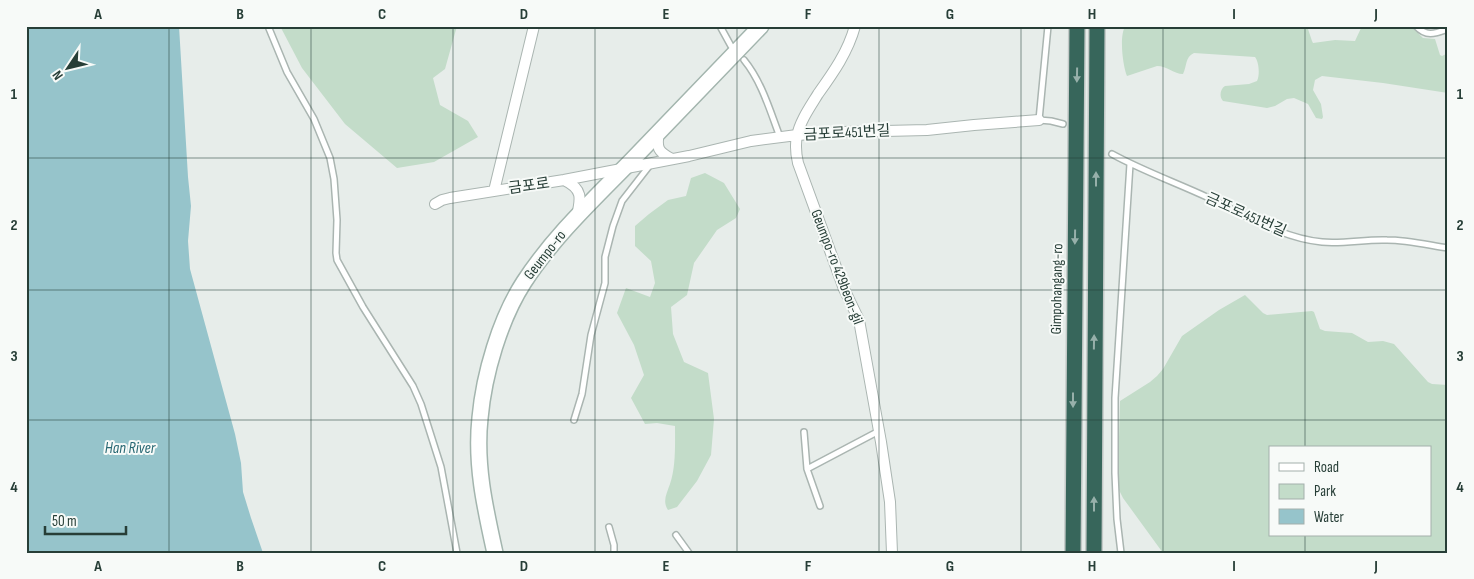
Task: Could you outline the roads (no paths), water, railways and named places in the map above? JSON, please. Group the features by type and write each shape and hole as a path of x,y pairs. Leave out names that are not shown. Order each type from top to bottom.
{"highway":[{"name":"Gimpohangang-ro","path":"1072,553 1077,26"},
{"path":"1094,553 1096,26"}],"main road":[{"name":"Geumpo-ro","path":"495,553 480,474 478,447 480,418 494,348 503,324 523,283 539,260 576,216 760,26"}],"street":[{"path":"494,191 534,26"},
{"name":"Geumpo-ro 429beon-gil","path":"855,26 846,50 803,119 797,135 796,150 798,163 844,289 860,320 880,431 890,502 892,553"},
{"name":"금포로451번길","path":"623,169 752,140 843,132 927,130 974,124 1039,120"},
{"path":"659,132 657,143 659,150 672,159"},
{"name":"금포로","path":"435,204 450,198 623,169"},
{"path":"564,180 573,184 580,194 576,216"}],"lane":[{"path":"268,26 287,72 314,119 330,158 334,179 337,220 337,260 363,307 413,386 421,404 441,467 457,553"},
{"path":"720,26 731,46"},
{"path":"1039,120 1048,26"},
{"path":"1416,26 1427,34 1448,29"},
{"path":"744,60 762,90 780,137"},
{"name":"금포로451번길","path":"1039,120 1063,124"},
{"name":"금포로451번길","path":"1112,154 1130,164 1289,235 1321,242 1388,240 1448,248"},
{"path":"574,420 582,394 591,335 605,283 605,257 613,226 622,201 652,163"},
{"path":"1121,553 1115,474 1115,398 1130,164"},
{"path":"807,468 880,431"},
{"path":"804,432 807,468 820,506"},
{"path":"610,527 614,553"},
{"path":"676,535 689,553"}],"water":[{"name":"Han River","path":"26,26 179,26 191,206 188,241 190,269 235,434 241,463 243,492 263,553 26,553"}]}
